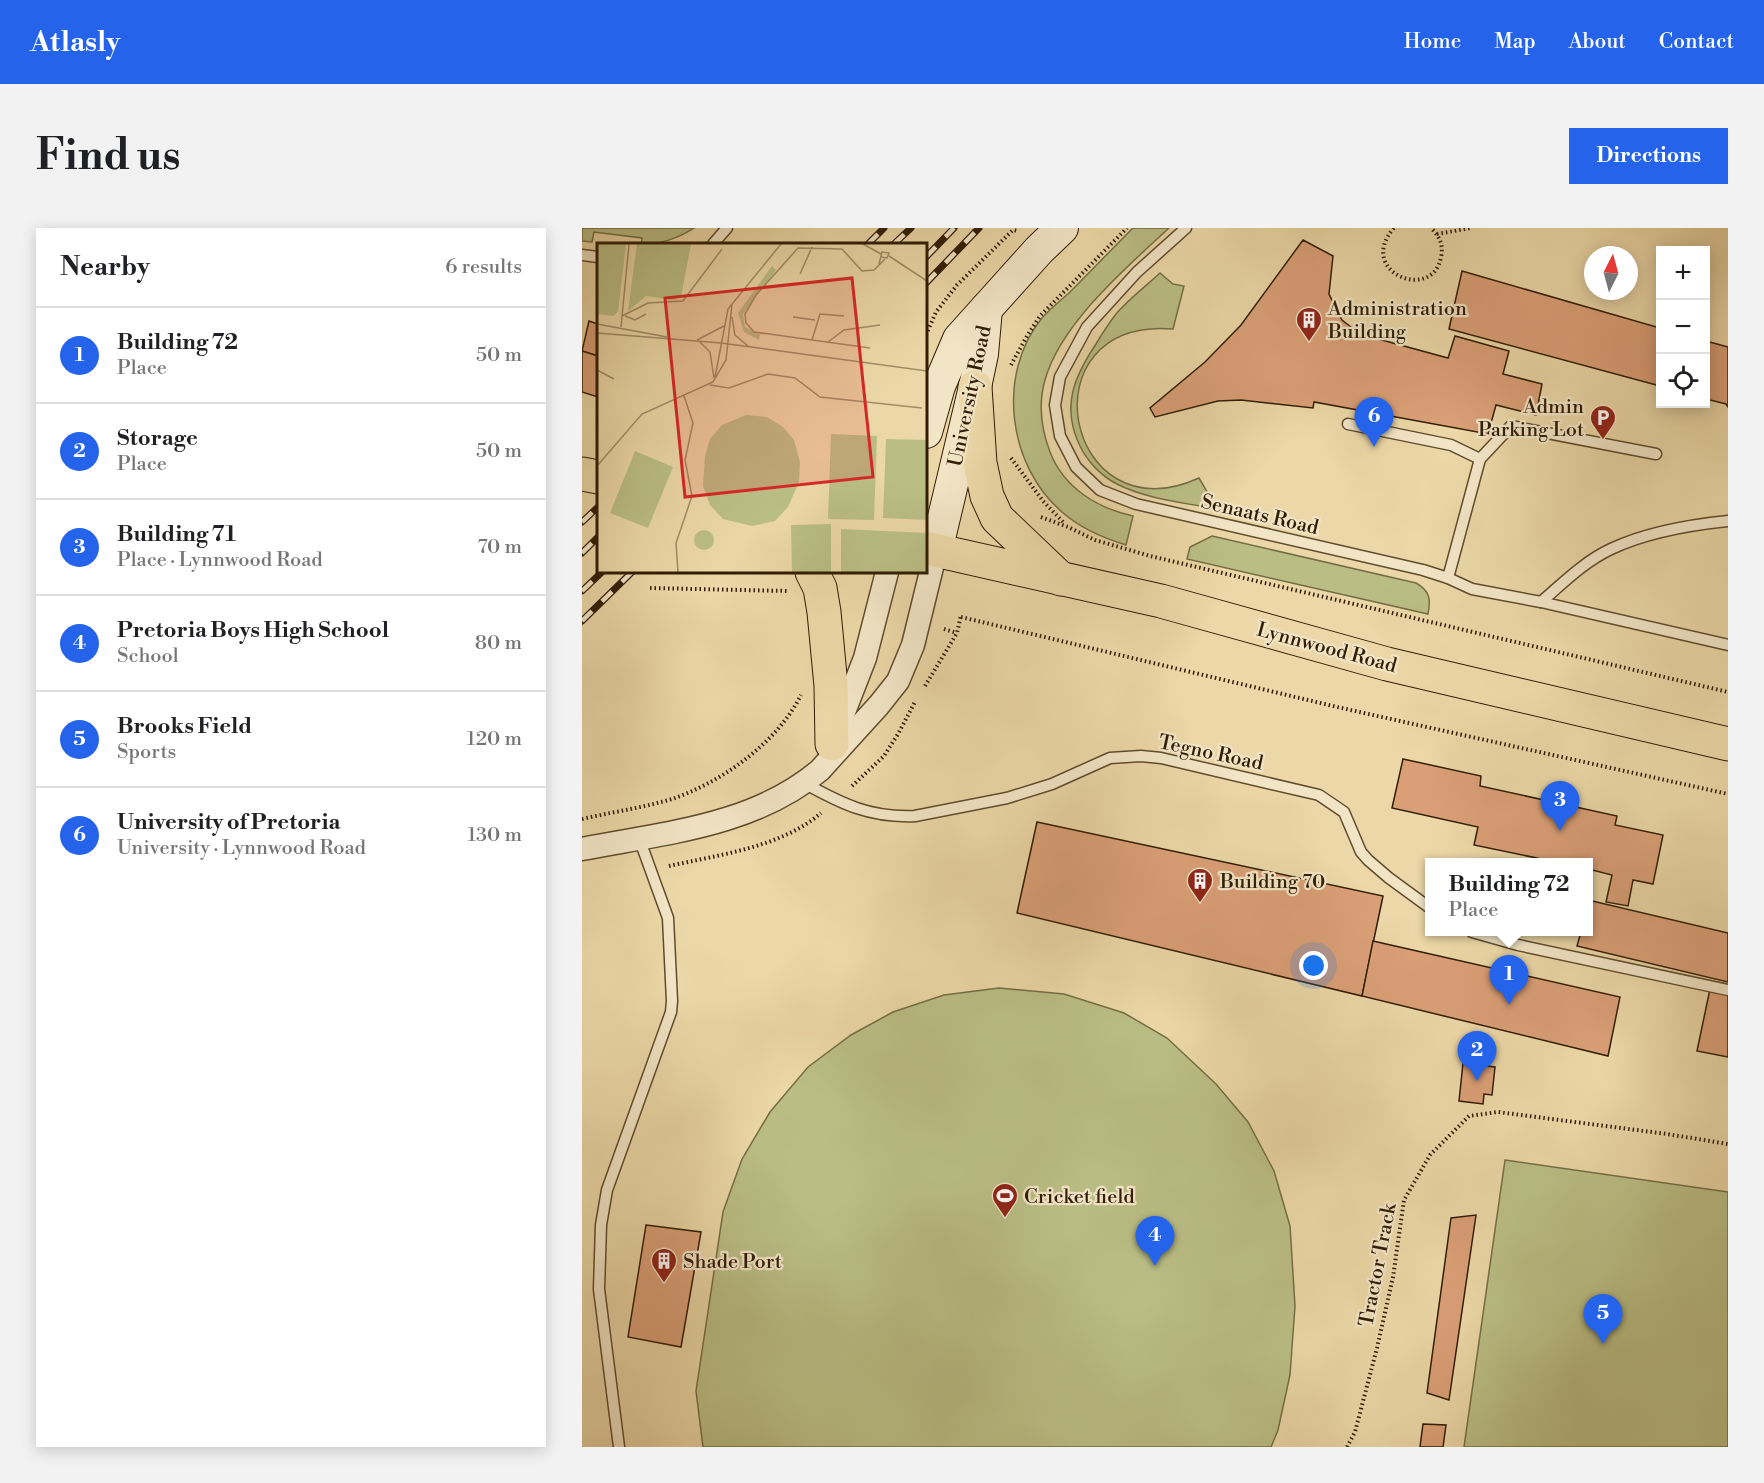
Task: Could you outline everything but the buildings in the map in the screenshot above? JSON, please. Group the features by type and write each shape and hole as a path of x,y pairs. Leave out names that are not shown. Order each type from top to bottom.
{"main road":[{"path":"975,387 980,462 987,496 997,518 1060,579"},
{"name":"Lynnwood Road","path":"931,549 1161,601 1387,664 1728,744"},
{"path":"802,581 820,588 831,686 819,766"}],"street":[{"name":"University Road","path":"927,428 939,386 960,339 1039,250 1062,228"},
{"name":"University Road","path":"927,570 975,387 982,354 987,309"},
{"path":"819,766 865,658 887,573"},
{"name":"University Road","path":"582,849 709,825 750,812 780,798 819,766 879,705 898,681 913,645 926,573"}],"lane":[{"path":"714,243 727,228"},
{"name":"Senaats Road","path":"1186,228 1137,272 1087,327 1060,377 1055,405 1060,436 1076,467 1100,490 1136,504 1423,570 1472,589 1541,602 1728,645"},
{"path":"582,255 597,257"},
{"path":"1348,424 1451,446 1480,459"},
{"path":"1448,578 1480,459 1510,426 1656,454"},
{"path":"1541,602 1586,564 1611,549 1647,535 1728,521"},
{"name":"Tegno Road","path":"819,766 836,801 868,812 915,816 1007,798 1052,784 1110,758 1141,756 1161,758 1320,795 1344,812 1361,852 1368,860 1425,904"},
{"path":"619,1447 599,1289 601,1225 607,1190 671,1012 672,1001 668,918 639,838"},
{"path":"1486,936 1518,945 1728,990"}],"path":[{"path":"1009,375 1011,365 1040,316 1126,228"},
{"path":"1394,228 1384,244 1383,254 1392,272 1409,280 1419,280 1428,276 1440,262 1441,243 1431,228"},
{"path":"1437,234 1471,228"},
{"path":"1008,453 1043,501 1068,527"},
{"path":"1038,516 1095,540 1150,556 1728,692"},
{"path":"650,588 802,581"},
{"path":"944,630 957,633 961,616 1336,706 1728,794"},
{"path":"582,819 673,799 707,785 744,760 780,727 793,711 803,690"},
{"name":"Tractor Track","path":"1347,1447 1355,1432 1379,1338 1393,1276 1404,1200 1430,1155 1469,1116 1498,1112 1728,1144"}],"green space":[{"path":"582,228 694,228 669,240 655,243 641,243 642,238 594,232 592,242 582,241"},
{"path":"1133,228 1169,228 1097,297 1080,317 1053,359 1045,380 1041,407 1050,452 1064,476 1073,486 1095,502 1133,516 1126,545 1100,536 1076,523 1044,493 1030,470 1020,445 1014,419 1014,392 1018,365 1027,341 1042,318"},
{"path":"1160,273 1173,284 1184,286 1173,329 1125,334 1094,356 1079,387 1079,422 1092,454 1117,479 1153,489 1199,478 1212,500 1210,508 1150,496 1111,481 1095,468 1083,452 1074,432 1071,418 1076,380 1088,356 1116,314"},
{"path":"1212,536 1416,583 1424,589 1428,596 1428,614 1187,559 1190,547"},
{"name":"Cricket field","path":"999,988 1064,994 1124,1013 1167,1038 1216,1084 1248,1122 1274,1171 1290,1226 1295,1306 1290,1375 1278,1430 1271,1447 703,1447 696,1391 723,1212 742,1159 770,1112 808,1067 851,1035 893,1012 944,995"},
{"path":"1505,1160 1728,1192 1728,1447 1464,1447"}],"railway":[{"path":"869,243 884,228"},
{"path":"895,243 911,228"},
{"path":"927,256 954,228"},
{"path":"927,282 979,228"},
{"path":"582,522 597,508"},
{"path":"582,553 597,538"},
{"path":"582,591 601,573"},
{"path":"582,621 631,573"}],"place":[{"name":"Administration Building","path":"1309,343"},
{"name":"Admin Parking Lot","path":"1603,441"},
{"name":"University of Pretoria","path":"1374,447"},
{"name":"Building 71","path":"1560,831"},
{"name":"Building 70","path":"1200,904"},
{"name":"Building 72","path":"1509,1005"},
{"name":"Storage","path":"1477,1081"},
{"name":"Cricket field","path":"1005,1219"},
{"name":"Pretoria Boys High School","path":"1155,1266"},
{"name":"Shade Port","path":"664,1284"},
{"name":"Brooks Field","path":"1603,1344"}]}
